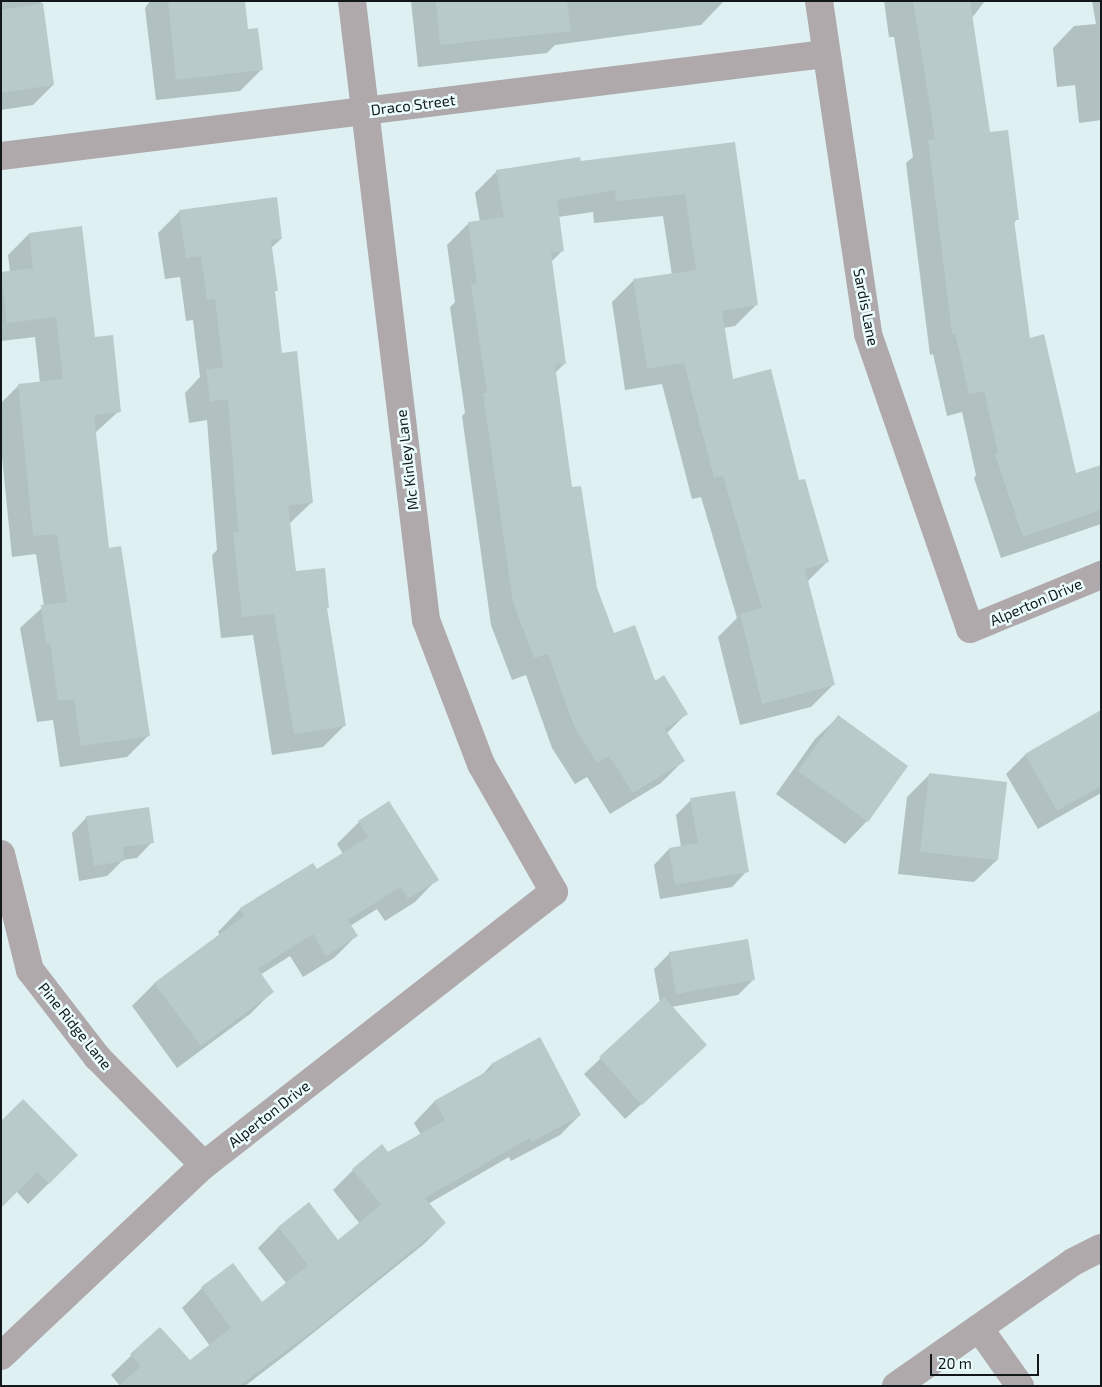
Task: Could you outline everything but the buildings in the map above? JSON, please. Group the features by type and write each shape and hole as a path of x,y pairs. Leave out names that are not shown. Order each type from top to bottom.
{"street":[{"name":"Mc Kinley Lane","path":"352,1 426,620 480,764 554,892"},
{"name":"Sardis Lane","path":"819,1 868,334 970,629"},
{"name":"Draco Street","path":"1,156 826,54"},
{"name":"Alperton Drive","path":"970,629 1101,575"},
{"name":"Pine Ridge Lane","path":"1,854 30,970 96,1057 204,1165"},
{"name":"Alperton Drive","path":"1,1356 204,1165 554,892"},
{"path":"896,1386 1073,1262 1101,1248"},
{"path":"979,1328 1020,1386"}]}
